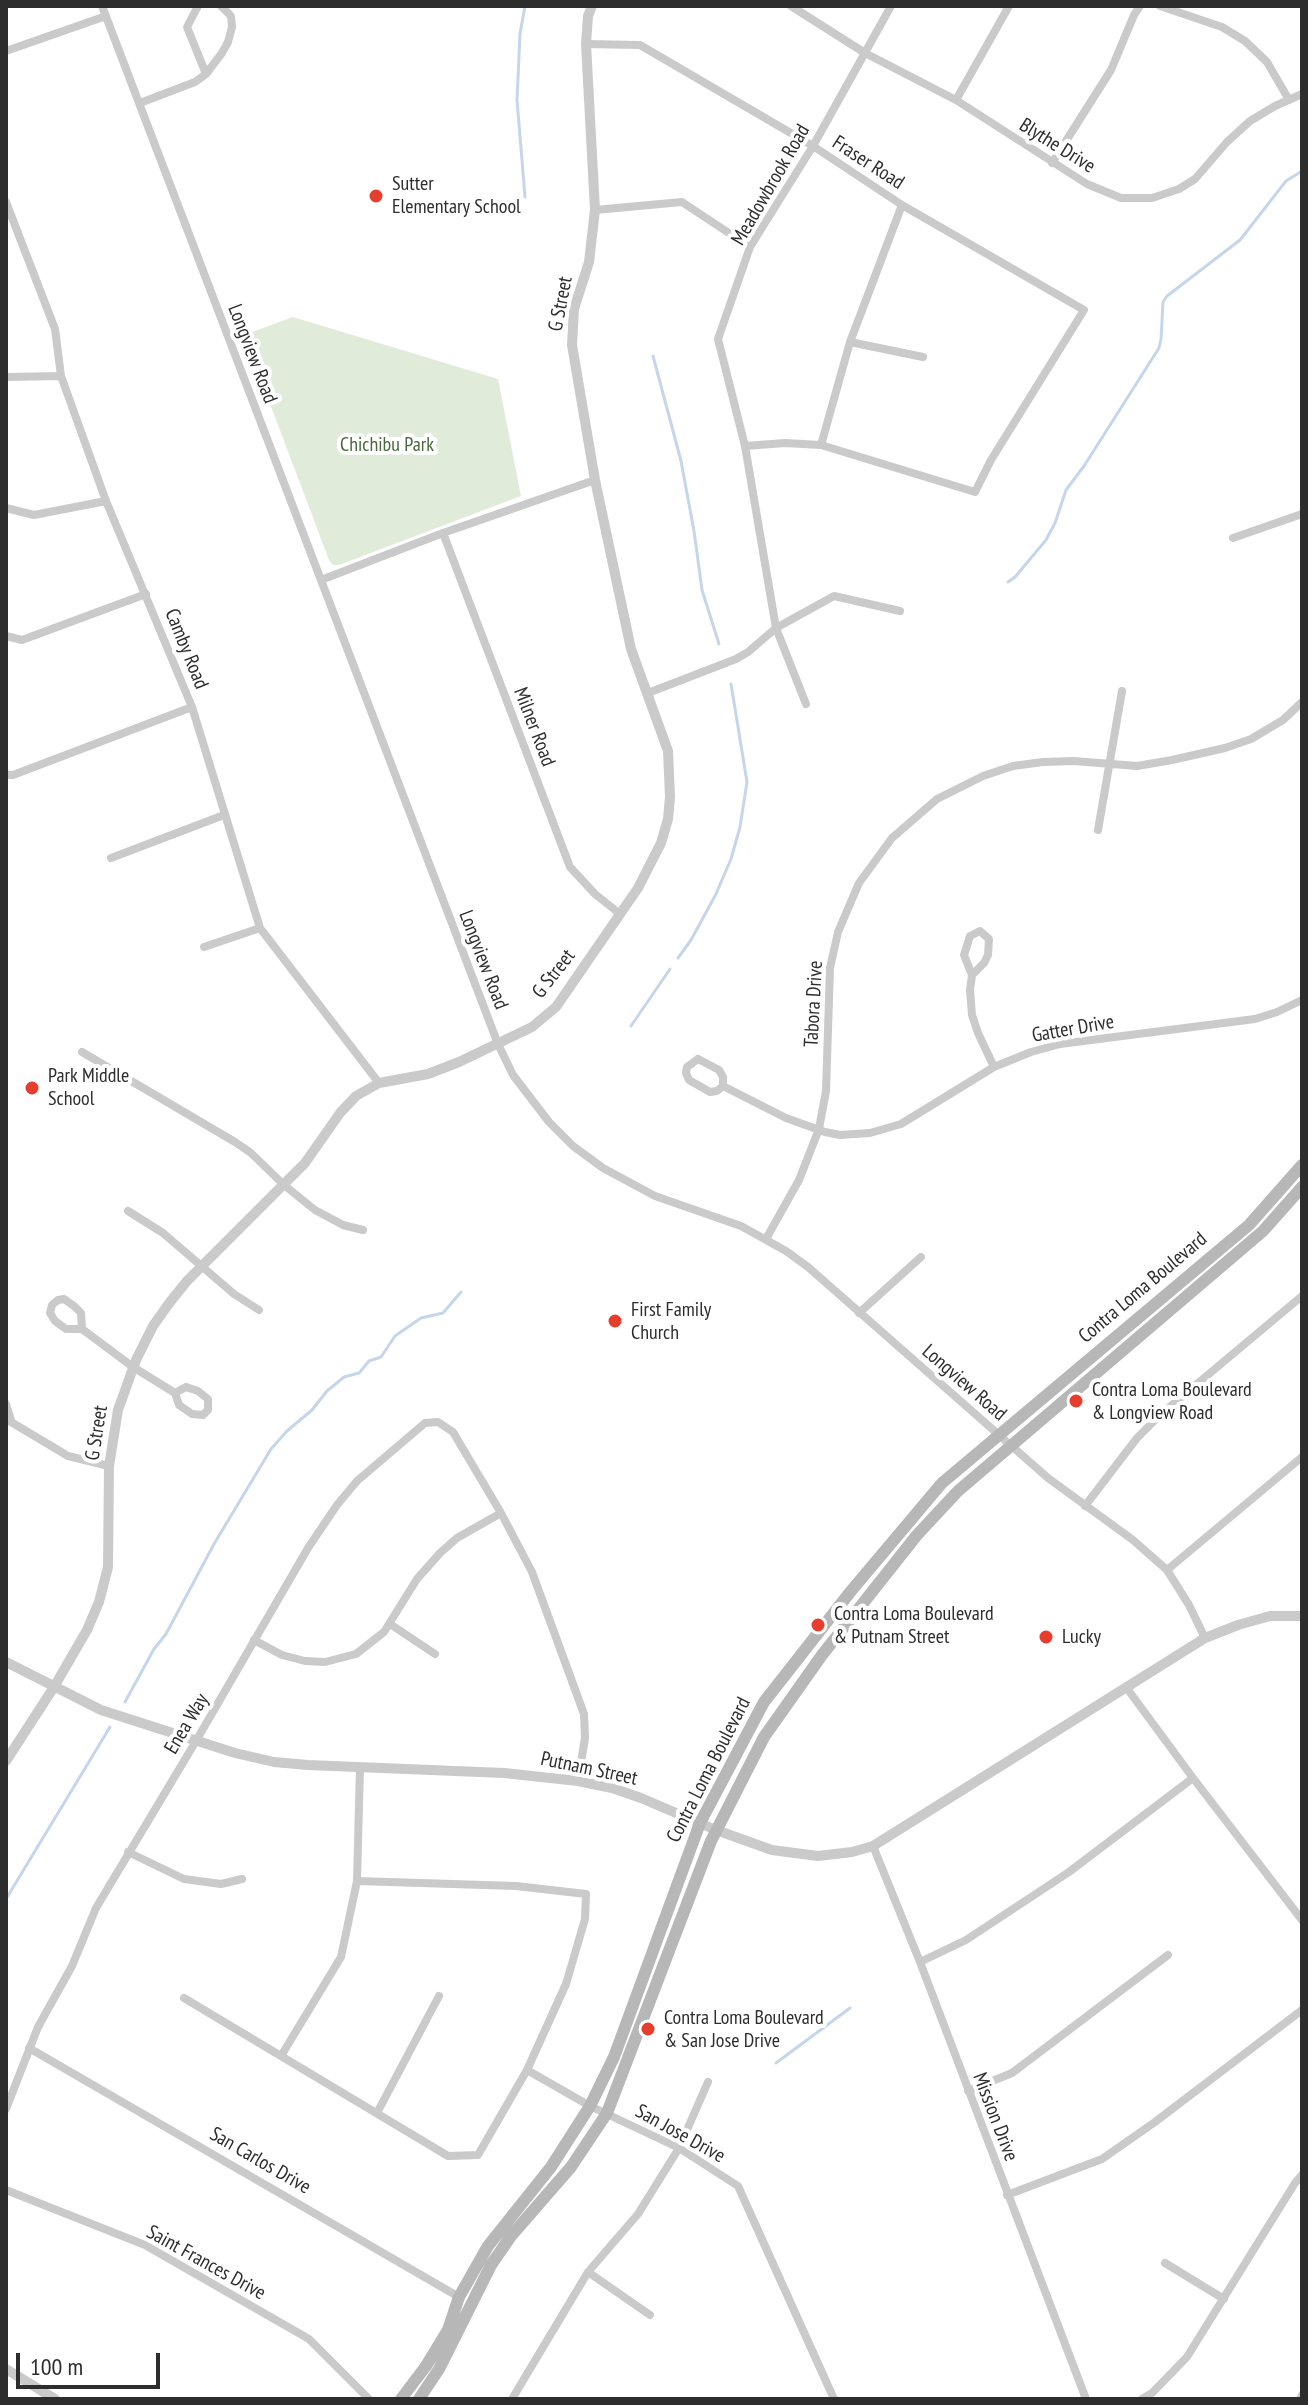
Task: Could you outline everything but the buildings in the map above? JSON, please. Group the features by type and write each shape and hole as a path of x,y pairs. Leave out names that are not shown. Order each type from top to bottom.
{"main road":[{"name":"Contra Loma Boulevard","path":"401,2399 448,2330 459,2297 488,2246 551,2167 590,2106 614,2057 700,1823 764,1702 903,1527 942,1483 1249,1225 1302,1165"},
{"name":"Contra Loma Boulevard","path":"419,2399 439,2369 491,2265 511,2236 571,2167 607,2113 716,1830 764,1737 822,1655 958,1491 1263,1231 1302,1187"}],"street":[{"name":"Longview Road","path":"102,6 498,1044 513,1075 549,1122 588,1158 634,1187 714,1215 766,1239 808,1267 1048,1478 1133,1540 1167,1570 1205,1638"},
{"path":"198,6 187,27 206,74"},
{"path":"140,103 195,82 206,74 222,53 232,27 231,16 221,6"},
{"name":"G Street","path":"6,1761 87,1630 103,1591 109,1553 109,1466 118,1410 133,1367 162,1313 202,1266 284,1185 315,1150 346,1106 363,1091 379,1083 437,1071 532,1027 556,1007 651,867 668,819 671,779 668,751 631,649 595,480 572,345 574,309 589,262 595,210 586,44 592,6"},
{"name":"Blythe Drive","path":"791,6 865,53 956,100 1052,163 1109,194 1134,199 1161,196 1179,189 1195,179 1238,131 1263,113 1302,94"},
{"name":"Meadowbrook Road","path":"806,704 776,628 745,446 718,339 750,247 813,146 891,6"},
{"path":"956,100 1009,6"},
{"path":"1052,163 1107,78 1140,6"},
{"path":"1160,6 1222,27 1245,41 1267,62 1289,100"},
{"path":"6,51 106,16"},
{"name":"Fraser Road","path":"586,44 640,45 813,146 902,205 1084,310 991,460 975,492 821,445"},
{"name":"Camby Road","path":"6,202 10,222 55,329 61,376 106,501 192,707 260,928 379,1083"},
{"path":"595,210 682,202 750,247"},
{"path":"745,446 785,443 821,445 850,342 902,205"},
{"path":"850,342 923,357"},
{"path":"6,377 61,376"},
{"path":"321,580 595,480"},
{"path":"6,508 34,515 106,501"},
{"path":"1233,538 1302,514"},
{"name":"Milner Road","path":"443,533 570,867 579,879 620,914"},
{"path":"6,636 22,640 146,594"},
{"path":"648,693 736,659 776,628 834,596 900,611"},
{"path":"1098,830 1122,691"},
{"name":"Tabora Drive","path":"766,1239 799,1180 819,1129 826,1091 833,951 851,899 878,854 908,822 952,790 1013,766 1074,761 1145,765 1239,744 1271,729 1302,702"},
{"path":"6,775 13,775 192,707"},
{"path":"111,858 224,815"},
{"path":"204,947 260,928"},
{"path":"972,975 988,955 989,939 980,931 970,936 964,955 972,975 972,1015 994,1067"},
{"name":"Gatter Drive","path":"723,1086 786,1118 840,1135 861,1135 910,1119 994,1067 1031,1052 1060,1044 1255,1019 1302,1000"},
{"path":"82,1052 235,1142 328,1218 363,1230"},
{"path":"698,1059 719,1070 723,1086 710,1092 689,1080 687,1067 698,1059"},
{"path":"128,1211 163,1233 234,1294 259,1310"},
{"path":"859,1313 921,1257"},
{"path":"1085,1506 1137,1438 1160,1415 1302,1296"},
{"path":"82,1329 175,1393"},
{"path":"6,1404 9,1420 68,1456 109,1466"},
{"name":"Enea Way","path":"6,2109 29,2048 72,1966 96,1908 323,1524 357,1481 425,1423 432,1421 444,1424 457,1438 501,1513"},
{"path":"1167,1570 1302,1457"},
{"path":"254,1640 290,1658 305,1661 325,1662 356,1654 378,1638 390,1624 417,1579 440,1553 457,1538 501,1513 532,1572 582,1704 586,1728 578,1781"},
{"name":"Putnam Street","path":"6,1662 101,1710 274,1762 504,1773 578,1781 641,1798 772,1850 802,1855 836,1855 873,1846 1205,1638 1270,1616 1302,1616"},
{"path":"390,1624 435,1654"},
{"path":"1126,1687 1302,1920"},
{"path":"281,2056 341,1957 357,1881 360,1767"},
{"path":"920,1962 966,1940 1069,1872 1193,1778"},
{"name":"Mission Drive","path":"873,1846 1086,2399"},
{"path":"128,1852 184,1879 221,1884 242,1879"},
{"path":"184,1998 448,2156 478,2155 527,2070 566,1984 585,1919 586,1894 516,1886 357,1881"},
{"path":"968,2091 1012,2073 1168,1955"},
{"path":"377,2113 439,1996"},
{"path":"1007,2195 1102,2159 1302,2010"},
{"name":"San Carlos Drive","path":"29,2048 473,2304"},
{"name":"San Jose Drive","path":"527,2070 590,2106 679,2148 738,2186 834,2399"},
{"path":"512,2399 588,2272 638,2214 679,2148 708,2082"},
{"path":"1142,2399 1152,2393 1187,2357 1302,2175"},
{"name":"Saint Frances Drive","path":"6,2190 145,2245 309,2339 369,2399"},
{"path":"1165,2263 1224,2299"},
{"path":"588,2272 650,2315"},
{"path":"6,2369 55,2399"}],"green space":[{"name":"Chichibu Park","path":"293,317 498,379 521,496 333,565 244,335"}],"waterway":[{"path":"525,6 520,34 517,100 525,197"},
{"path":"1008,582 1046,540 1066,490 1159,348 1163,302 1167,296 1240,240 1286,181 1302,171"},
{"path":"653,356 681,461 702,590 719,644"},
{"path":"678,958 716,894 740,827 747,782 731,684"},
{"path":"631,1026 670,969"},
{"path":"125,1702 271,1449 312,1410 327,1391 344,1377 359,1373 369,1361 381,1357 395,1336 421,1318 443,1313 461,1292"},
{"path":"6,1899 110,1727"},
{"path":"776,2063 850,2008"}],"place":[{"name":"Sutter Elementary School","path":"376,196"},
{"name":"Park Middle School","path":"32,1088"},
{"name":"First Family Church","path":"615,1321"},
{"name":"Contra Loma Boulevard & Longview Road","path":"1076,1401"},
{"name":"Contra Loma Boulevard & Putnam Street","path":"818,1625"},
{"name":"Lucky","path":"1046,1637"},
{"name":"Contra Loma Boulevard & San Jose Drive","path":"648,2029"}]}
